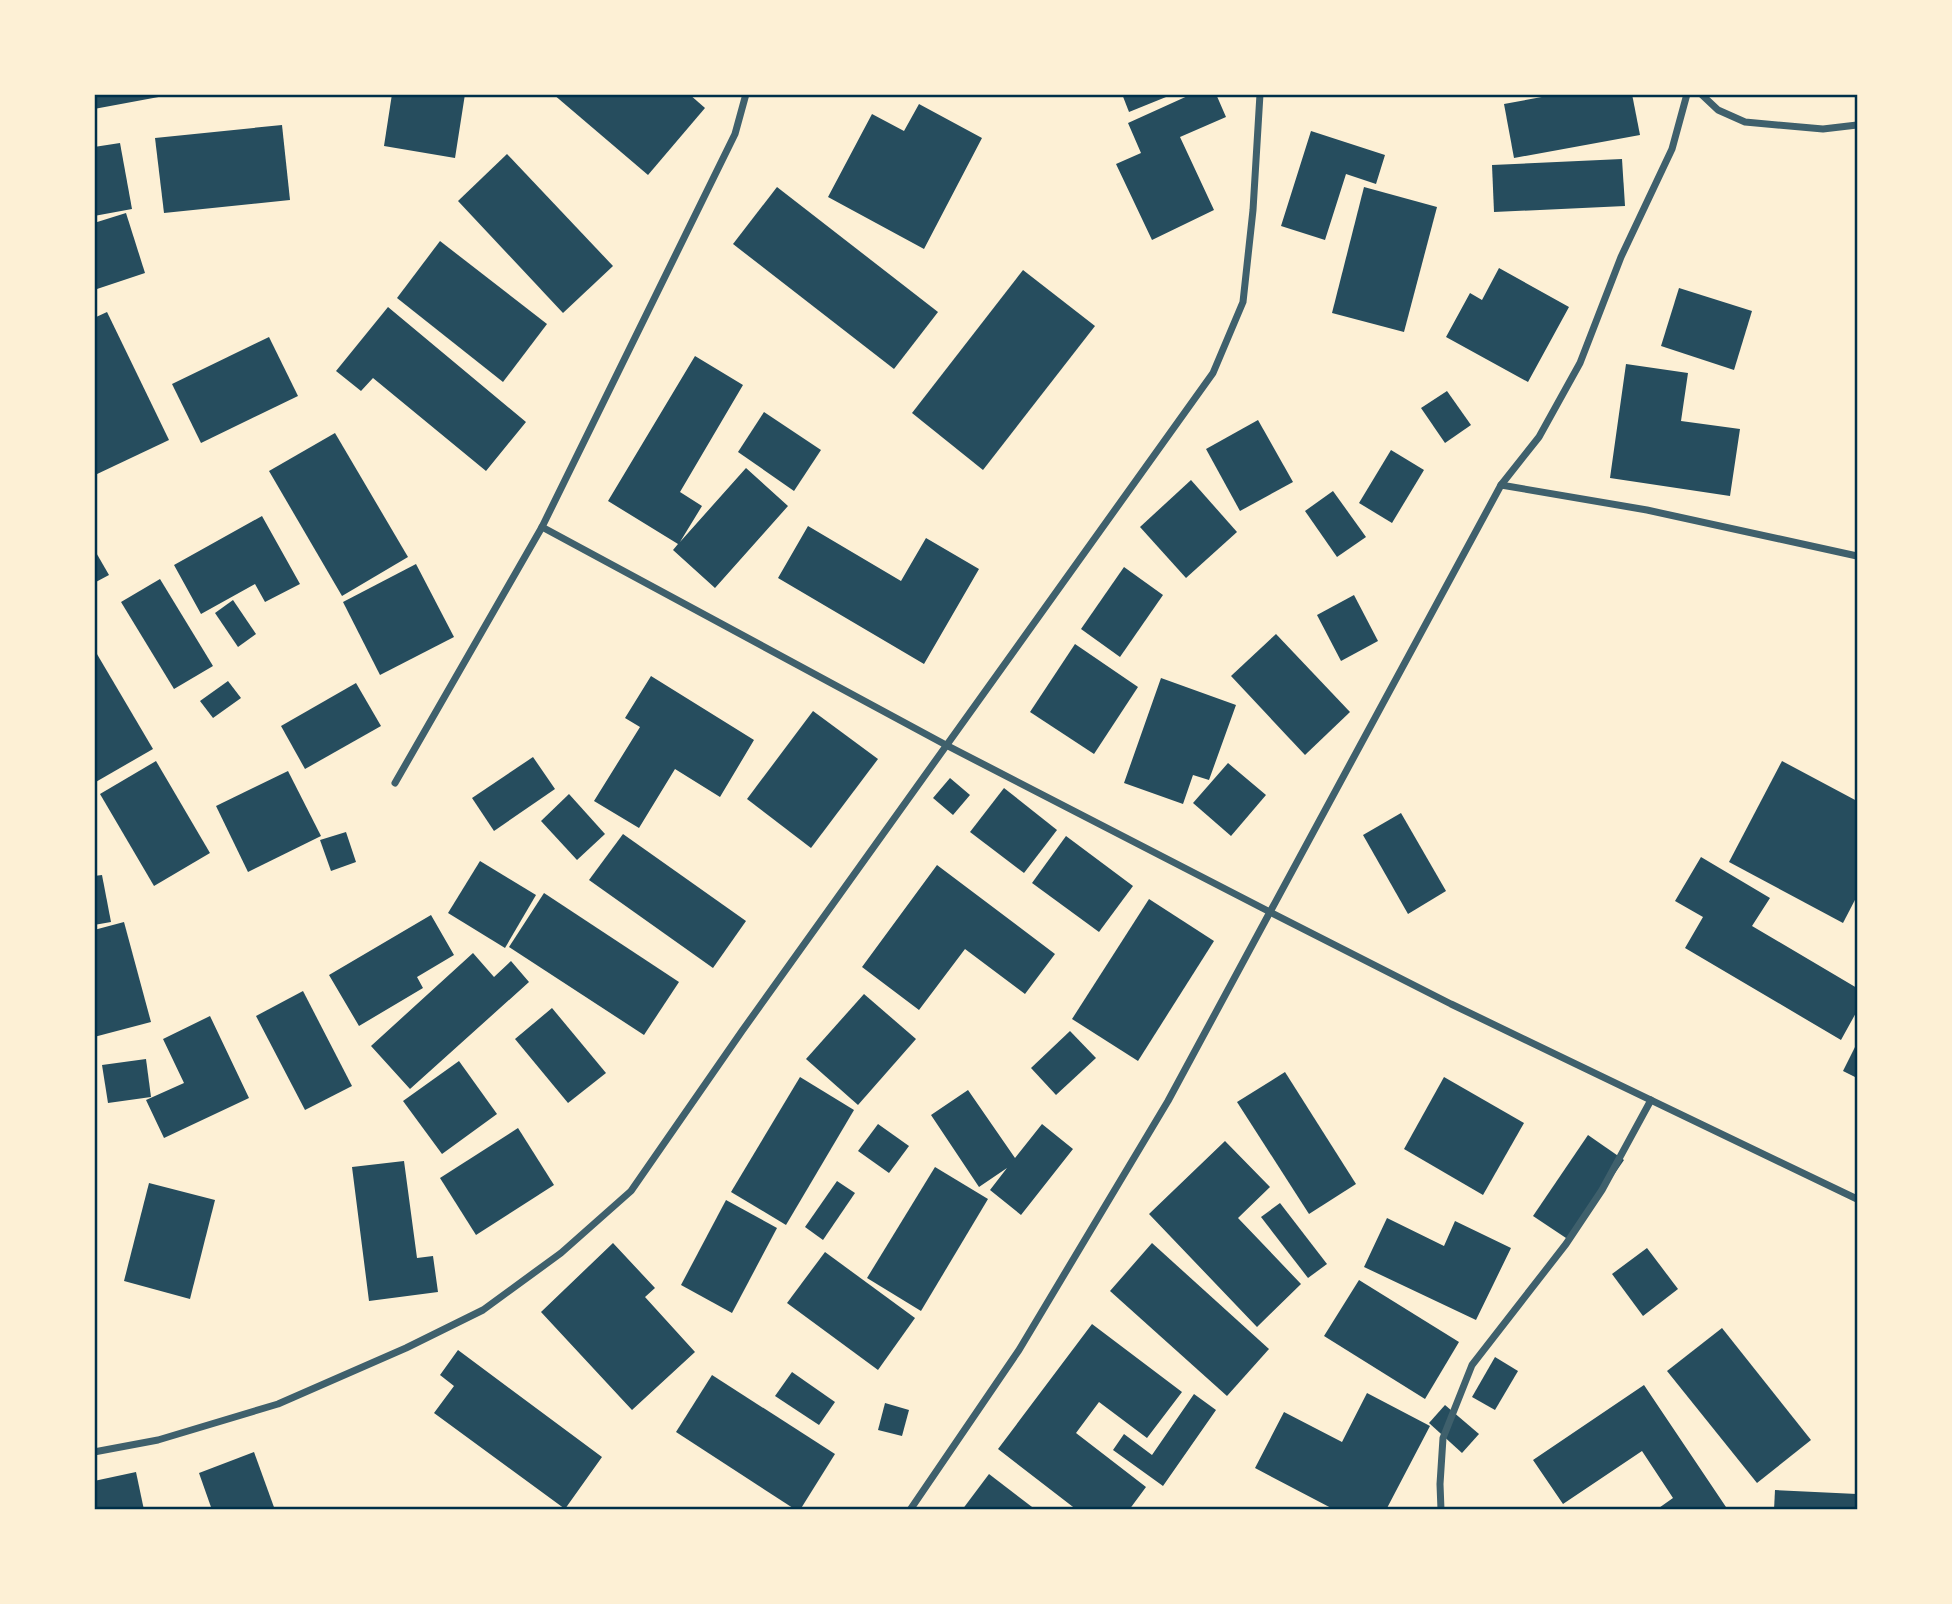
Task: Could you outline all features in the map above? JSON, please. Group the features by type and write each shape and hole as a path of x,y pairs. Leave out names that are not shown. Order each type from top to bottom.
{"street":[{"path":"395,783 542,527 735,134 746,94"},
{"path":"94,1452 158,1440 278,1404 406,1348 483,1310 561,1253 631,1191 742,1031 1213,373 1242,302 1253,210 1260,94"},
{"path":"910,1510 1033,1326 1168,1101 1502,485 1539,437 1580,363 1621,257 1672,149 1687,94"},
{"path":"1701,94 1718,110 1745,122 1823,129 1857,125"},
{"path":"1502,485 1647,510 1857,556"},
{"path":"542,527 946,745 1270,912 1451,1004 1857,1199"},
{"path":"1441,1510 1443,1438 1472,1365 1566,1244 1602,1190 1651,1100"}],"building":[{"path":"94,94 164,94 164,96 94,109"},
{"path":"392,94 465,94 455,158 384,146"},
{"path":"553,94 689,94 705,108 648,175"},
{"path":"1122,94 1171,94 1171,95 1129,112"},
{"path":"1192,94 1216,94 1226,117 1180,137 1214,210 1152,240 1116,164 1141,153 1128,123"},
{"path":"1558,94 1632,94 1640,135 1514,158 1504,104"},
{"path":"919,104 982,138 924,249 828,197 872,114 904,131"},
{"path":"282,125 290,200 164,213 155,138"},
{"path":"1311,131 1385,155 1376,184 1346,174 1325,240 1281,226"},
{"path":"120,143 132,209 94,216 94,147"},
{"path":"507,154 613,266 563,313 458,201"},
{"path":"1622,159 1625,206 1494,212 1492,165"},
{"path":"777,187 938,312 894,369 733,244"},
{"path":"1364,187 1437,207 1404,332 1332,313"},
{"path":"126,213 145,273 94,290 94,223"},
{"path":"440,241 547,324 503,382 397,298"},
{"path":"1499,268 1569,307 1528,382 1446,337 1470,293 1482,300"},
{"path":"1023,270 1095,326 983,470 912,413"},
{"path":"1679,288 1752,311 1734,370 1661,346"},
{"path":"388,307 526,422 486,471 373,378 361,391 336,371"},
{"path":"107,312 169,440 95,475 94,318"},
{"path":"269,337 298,396 201,443 172,384"},
{"path":"695,356 743,385 680,492 702,506 680,542 746,468 788,506 715,588 673,550 678,544 608,501"},
{"path":"1626,364 1688,373 1681,421 1740,429 1730,496 1610,478"},
{"path":"1447,391 1471,425 1445,443 1421,408"},
{"path":"764,412 821,450 794,491 738,452"},
{"path":"1258,420 1293,482 1240,511 1206,449"},
{"path":"335,433 408,557 342,596 269,471"},
{"path":"1391,450 1424,470 1392,523 1359,503"},
{"path":"1191,480 1237,532 1186,578 1140,527"},
{"path":"1333,491 1366,537 1337,557 1305,511"},
{"path":"262,516 300,584 265,602 255,584 201,614 174,565"},
{"path":"808,526 901,581 926,538 979,569 924,664 778,578"},
{"path":"94,549 109,575 94,583"},
{"path":"416,564 454,637 380,675 343,602"},
{"path":"1124,567 1163,595 1120,657 1081,629"},
{"path":"160,579 213,666 174,689 121,602"},
{"path":"1354,595 1378,641 1341,661 1317,615"},
{"path":"233,600 256,634 238,647 215,613"},
{"path":"1276,634 1350,712 1305,755 1231,676"},
{"path":"1075,644 1138,687 1094,754 1030,712"},
{"path":"94,649 153,749 94,783"},
{"path":"651,676 754,740 720,797 675,769 639,828 594,801 640,727 625,718"},
{"path":"1161,678 1236,705 1209,780 1193,775 1183,804 1124,783"},
{"path":"228,681 241,698 213,718 200,701"},
{"path":"356,683 381,726 305,769 281,726"},
{"path":"813,711 878,759 811,848 747,799"},
{"path":"533,757 555,789 494,831 472,798"},
{"path":"156,761 210,853 154,886 100,794"},
{"path":"1782,761 1857,801 1857,896 1843,923 1729,862"},
{"path":"1228,763 1266,795 1231,836 1193,803"},
{"path":"288,771 321,836 248,872 216,806"},
{"path":"950,778 970,795 953,815 933,798"},
{"path":"1004,788 1057,830 1024,873 970,832"},
{"path":"569,794 605,834 577,860 541,821"},
{"path":"1401,813 1446,891 1408,914 1363,835"},
{"path":"346,832 356,862 331,871 320,840"},
{"path":"623,834 746,921 713,968 589,880"},
{"path":"1066,836 1133,886 1099,932 1032,883"},
{"path":"1701,857 1770,898 1752,926 1857,988 1857,1011 1841,1040 1685,948 1703,917 1675,901"},
{"path":"480,861 536,895 505,948 448,913"},
{"path":"937,865 1055,954 1025,994 965,949 919,1010 862,967"},
{"path":"102,875 111,922 94,925 94,876"},
{"path":"544,893 679,982 644,1035 509,947"},
{"path":"1149,899 1214,941 1138,1061 1072,1019"},
{"path":"431,915 454,955 417,977 423,988 359,1026 329,975"},
{"path":"124,922 151,1022 94,1037 94,930"},
{"path":"473,953 494,977 511,961 529,982 410,1089 371,1046"},
{"path":"303,991 352,1086 305,1110 256,1016"},
{"path":"864,994 916,1039 858,1105 806,1059"},
{"path":"552,1008 606,1073 568,1103 515,1039"},
{"path":"210,1016 249,1098 164,1138 146,1100 184,1083 163,1039"},
{"path":"1070,1031 1096,1058 1056,1095 1031,1068"},
{"path":"1857,1043 1857,1078 1843,1071"},
{"path":"146,1059 151,1097 108,1103 102,1065"},
{"path":"459,1061 497,1114 442,1154 403,1101"},
{"path":"1285,1072 1356,1184 1309,1214 1237,1102"},
{"path":"800,1077 854,1110 786,1225 731,1192"},
{"path":"1444,1077 1524,1123 1483,1195 1404,1149"},
{"path":"968,1090 1015,1158 1042,1124 1073,1149 1021,1215 990,1190 1007,1168 979,1187 931,1115"},
{"path":"878,1124 909,1146 889,1173 858,1151"},
{"path":"518,1128 554,1185 476,1235 440,1178"},
{"path":"1588,1135 1624,1160 1569,1240 1533,1216"},
{"path":"1225,1141 1270,1187 1238,1218 1301,1284 1257,1327 1149,1214"},
{"path":"404,1161 417,1258 433,1256 438,1292 369,1301 352,1167"},
{"path":"935,1167 988,1199 921,1311 867,1278"},
{"path":"837,1181 855,1193 823,1240 805,1227"},
{"path":"149,1183 215,1200 190,1299 124,1281"},
{"path":"726,1200 777,1228 732,1313 681,1285"},
{"path":"1280,1203 1327,1264 1308,1278 1261,1217"},
{"path":"1387,1218 1444,1246 1455,1221 1511,1248 1476,1320 1364,1267"},
{"path":"613,1243 655,1288 645,1297 695,1352 632,1410 541,1312"},
{"path":"1152,1243 1269,1349 1227,1396 1110,1291"},
{"path":"1647,1248 1678,1289 1643,1316 1612,1274"},
{"path":"825,1252 915,1318 878,1370 787,1303"},
{"path":"1359,1280 1459,1342 1425,1399 1324,1336"},
{"path":"1092,1324 1182,1392 1147,1438 1099,1402 1076,1433 1146,1487 1129,1510 1077,1510 998,1449"},
{"path":"1722,1328 1811,1440 1757,1483 1667,1371"},
{"path":"458,1350 602,1457 565,1509 434,1413 454,1386 440,1375"},
{"path":"1495,1357 1518,1371 1495,1410 1472,1397"},
{"path":"792,1372 835,1402 819,1425 775,1396"},
{"path":"712,1375 835,1454 800,1510 796,1510 676,1432"},
{"path":"1644,1385 1728,1510 1656,1510 1673,1498 1642,1451 1563,1504 1533,1460"},
{"path":"1367,1393 1430,1426 1386,1510 1335,1510 1255,1468 1284,1412 1342,1442"},
{"path":"1194,1394 1216,1410 1163,1486 1113,1450 1124,1434 1152,1455"},
{"path":"885,1403 909,1410 902,1436 878,1430"},
{"path":"1445,1405 1479,1434 1462,1453 1429,1423"},
{"path":"254,1452 275,1510 212,1510 199,1473"},
{"path":"136,1472 144,1510 94,1510 94,1481"},
{"path":"989,1474 1036,1510 962,1510"},
{"path":"1775,1490 1857,1494 1857,1510 1774,1510"}]}
